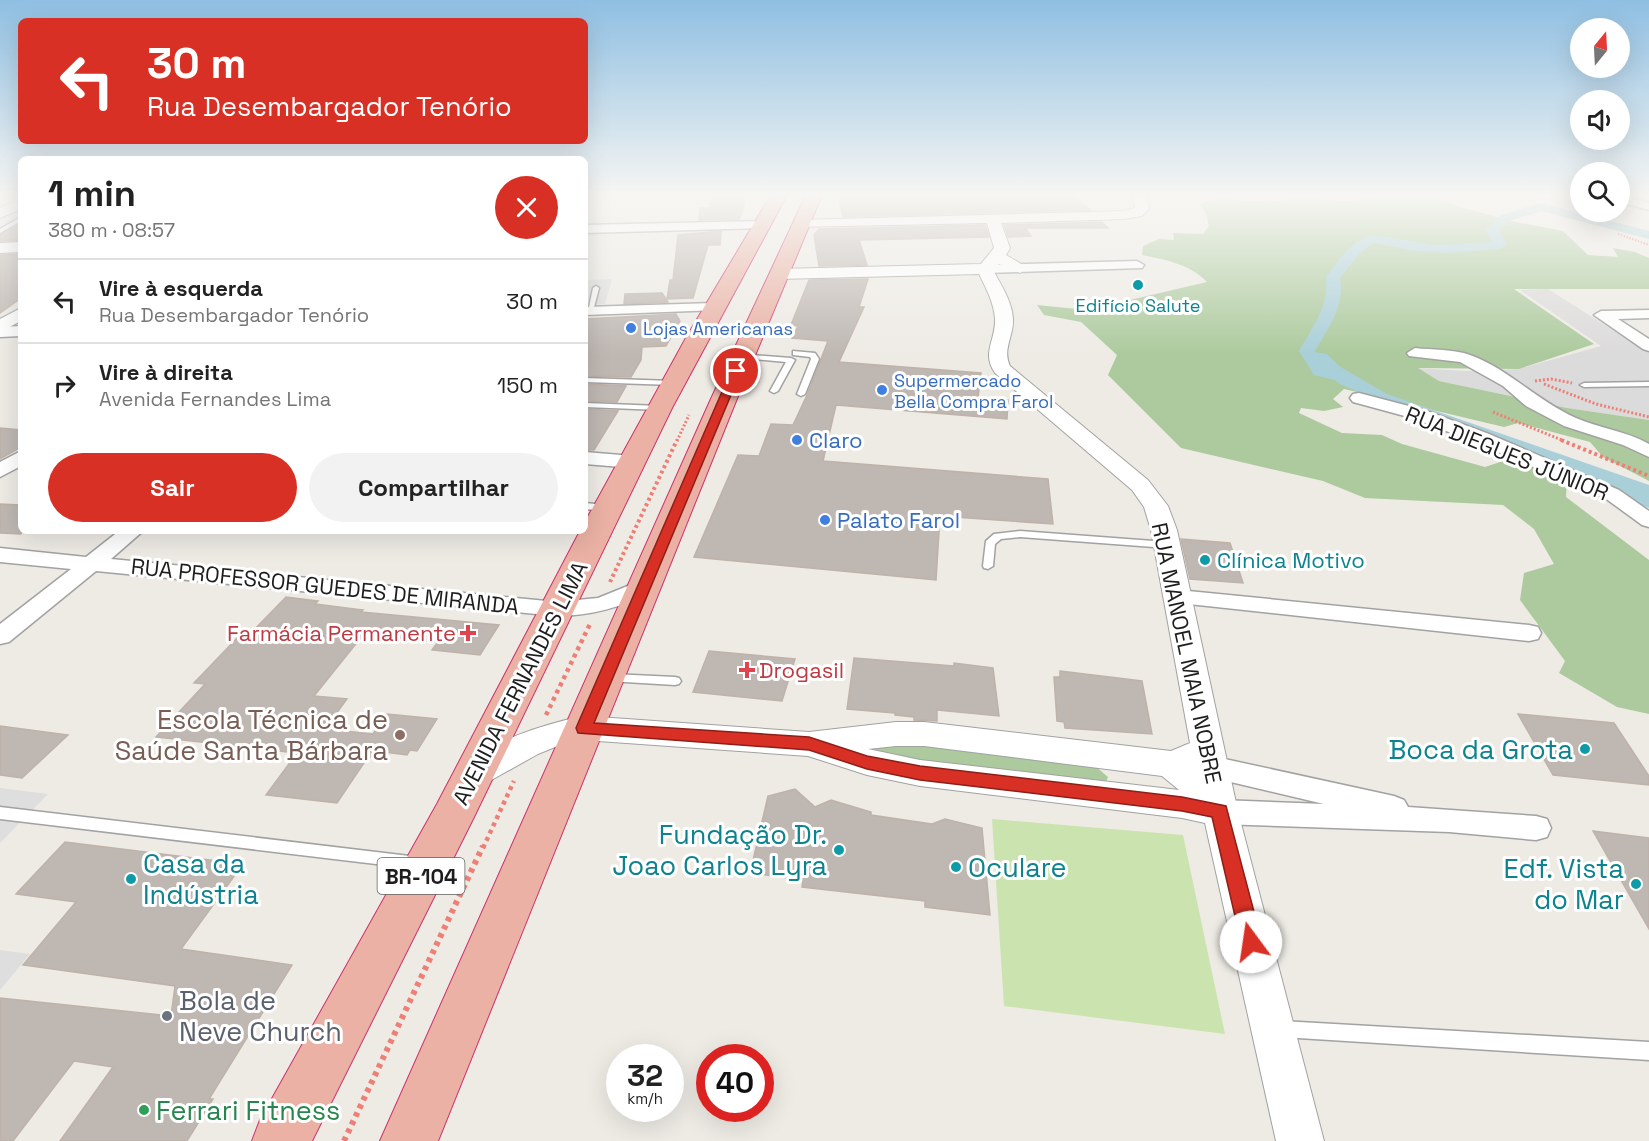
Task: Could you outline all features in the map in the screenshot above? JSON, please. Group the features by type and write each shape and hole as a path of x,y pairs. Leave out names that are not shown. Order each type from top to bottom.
{"highway":[{"name":"AVENIDA FERNANDES LIMA","path":"280,1141 474,774 577,608 597,507 633,462 714,306 748,248"},
{"path":"409,1141 789,248"}],"street":[{"name":"RUA MANOEL MAIA NOBRE","path":"999,248 991,263 1004,322 996,354 1002,369 1140,485 1156,506 1167,544 1220,812 1300,1141"},
{"path":"778,274 991,263 1020,268 1137,265"},
{"path":"588,311 714,306"},
{"path":"1649,314 1601,315 1649,346"},
{"path":"0,327 18,315"},
{"path":"0,332 18,331"},
{"path":"1415,352 1464,358 1509,382 1532,402 1570,423 1630,441 1649,451"},
{"name":"RUA DIEGUES JÚNIOR","path":"1359,398 1418,414 1482,438 1612,494 1649,521"},
{"path":"588,458 633,462"},
{"path":"0,471 18,459"},
{"path":"0,636 128,534"},
{"name":"RUA PROFESSOR GUEDES DE MIRANDA","path":"0,555 577,608 621,599 645,586"},
{"path":"1178,597 1529,633"},
{"path":"474,774 534,741 561,732 584,728 809,744 896,734 924,734 1172,764 1210,757 1449,820"},
{"path":"809,744 867,762 912,772 1182,804 1220,812 1449,820 1536,828"},
{"name":"RUA MANOEL MAIA NOBRE","path":"1172,764 1189,776 1220,812"}],"lane":[{"path":"588,308 596,288"},
{"path":"744,353 812,355 815,359 801,394"},
{"path":"774,391 794,356"},
{"path":"588,380 674,383"},
{"path":"1584,385 1649,384"},
{"path":"588,405 660,408"},
{"path":"988,566 990,543 998,536 1032,535 1167,544"},
{"path":"606,677 675,681"},
{"path":"0,813 427,864"},
{"path":"1273,1029 1649,1051"}],"path":[{"path":"1509,382 1551,379 1584,385"},
{"path":"1537,381 1571,398 1601,408 1649,417"},
{"path":"344,1141 534,741 577,608 692,410"},
{"path":"1493,412 1649,476"}],"shaded area":[{"path":"612,279 605,304 588,305 588,280"},
{"path":"1548,289 1649,353 1649,420 1567,408 1439,381 1416,368 1465,371 1519,369 1601,346 1520,290"},
{"path":"0,788 48,794 0,843"},
{"path":"0,950 30,954 0,990"}],"green space":[{"path":"1143,248 1581,248 1588,255 1618,257 1614,248 1635,252 1649,258 1649,289 1514,289 1594,344 1519,369 1418,368 1439,381 1567,408 1649,420 1649,481 1603,457 1590,442 1518,423 1504,427 1344,389 1333,399 1343,407 1324,411 1301,408 1299,413 1342,433 1382,435 1402,444 1485,467 1518,456 1567,478 1566,497 1649,560 1649,714 1617,707 1559,673 1565,661 1520,600 1524,573 1554,564 1534,529 1503,505 1365,498 1323,481 1181,448 1108,375 1117,355 1081,322 1044,315 1037,305 1087,310 1207,282 1185,267 1142,255"},
{"path":"907,740 1095,766 1108,777 1104,788 870,756 864,746"},
{"path":"992,819 1183,835 1225,1034 1004,1006"}],"water":[{"path":"1307,351 1327,354 1339,366 1387,394 1649,485 1649,501 1595,478 1386,404 1342,385 1320,371"}],"building":[{"path":"677,248 707,248 693,298 667,299 670,280 673,280"},
{"path":"816,248 862,248 867,265 819,266"},
{"path":"18,254 18,300 0,313 0,255"},
{"name":"Palato Farol","path":"868,279 859,307 864,307 839,362 981,373 978,398 1008,400 1007,419 836,405 823,461 1048,479 1053,524 940,516 936,580 694,557 738,455 759,456 771,424 793,425 807,395 828,341 792,338 798,326 791,325 809,280"},
{"path":"662,293 668,302 624,304 625,294"},
{"name":"Lojas Americanas","path":"676,314 680,321 666,346 642,347 641,360 631,377 588,376 588,319"},
{"path":"588,384 626,386 617,402 588,401"},
{"path":"588,409 618,411 594,450 588,450"},
{"path":"0,428 18,430 18,449 0,459"},
{"path":"0,504 18,505 18,534 0,533"},
{"name":"Clínica Motivo","path":"1181,539 1230,543 1243,583 1190,579"},
{"path":"286,597 318,601 315,604 363,610 361,612 499,625 480,655 432,650 438,642 363,635 314,696 347,699 325,729 373,734 387,714 437,719 417,751 410,750 407,755 384,752 380,758 368,757 337,803 266,795 297,753 156,737 205,684 194,683 239,636 247,637"},
{"name":"Drogasil","path":"709,651 795,659 782,701 693,692"},
{"path":"854,658 954,666 954,663 993,668 999,716 937,710 937,721 914,720 914,717 895,715 895,713 847,709"},
{"path":"1060,671 1142,681 1152,734 1065,728 1064,722 1057,721 1054,677 1060,677"},
{"name":"Boca da Grota","path":"1518,714 1614,723 1649,776 1649,785 1553,775"},
{"path":"0,726 68,735 22,778 0,775"},
{"path":"795,789 815,807 831,800 871,812 871,815 932,824 945,819 982,828 990,915 925,907 925,901 802,887 803,880 750,873 768,796"},
{"name":"Edf. Vista do Mar","path":"1593,831 1649,838 1649,929"},
{"path":"65,842 243,864 181,949 292,965 209,1099 213,1099 187,1141 60,1141 113,1067 74,1061 13,1141 0,1141 0,998 171,1016 175,986 23,965 76,902 16,894"}],"waterway":[{"path":"1347,378 1320,371 1307,351 1328,316 1334,297 1333,277 1357,248"},
{"path":"1431,248 1476,248"},
{"path":"1545,461 1595,478 1649,501"}],"place":[{"name":"Edifício Salute","path":"1138,285"},
{"name":"Lojas Americanas","path":"631,328"},
{"name":"Supermercado Bella Compra Farol","path":"882,390"},
{"name":"Claro","path":"797,440"},
{"name":"Palato Farol","path":"825,520"},
{"name":"Clínica Motivo","path":"1205,560"},
{"name":"Farmácia Permanente","path":"468,633"},
{"name":"Drogasil","path":"747,670"},
{"name":"Escola Técnica de Saúde Santa Bárbara","path":"400,735"},
{"name":"Boca da Grota","path":"1585,749"},
{"name":"Fundação Dr. Joao Carlos Lyra","path":"839,850"},
{"name":"Oculare","path":"956,867"},
{"name":"Casa da Indústria","path":"131,879"},
{"name":"Edf. Vista do Mar","path":"1636,884"},
{"name":"Bola de Neve Church","path":"167,1016"},
{"name":"Ferrari Fitness","path":"144,1110"}],"route":[{"path":"736,371 584,728 809,744 895,769 1182,804 1220,812 1251,942"}]}
